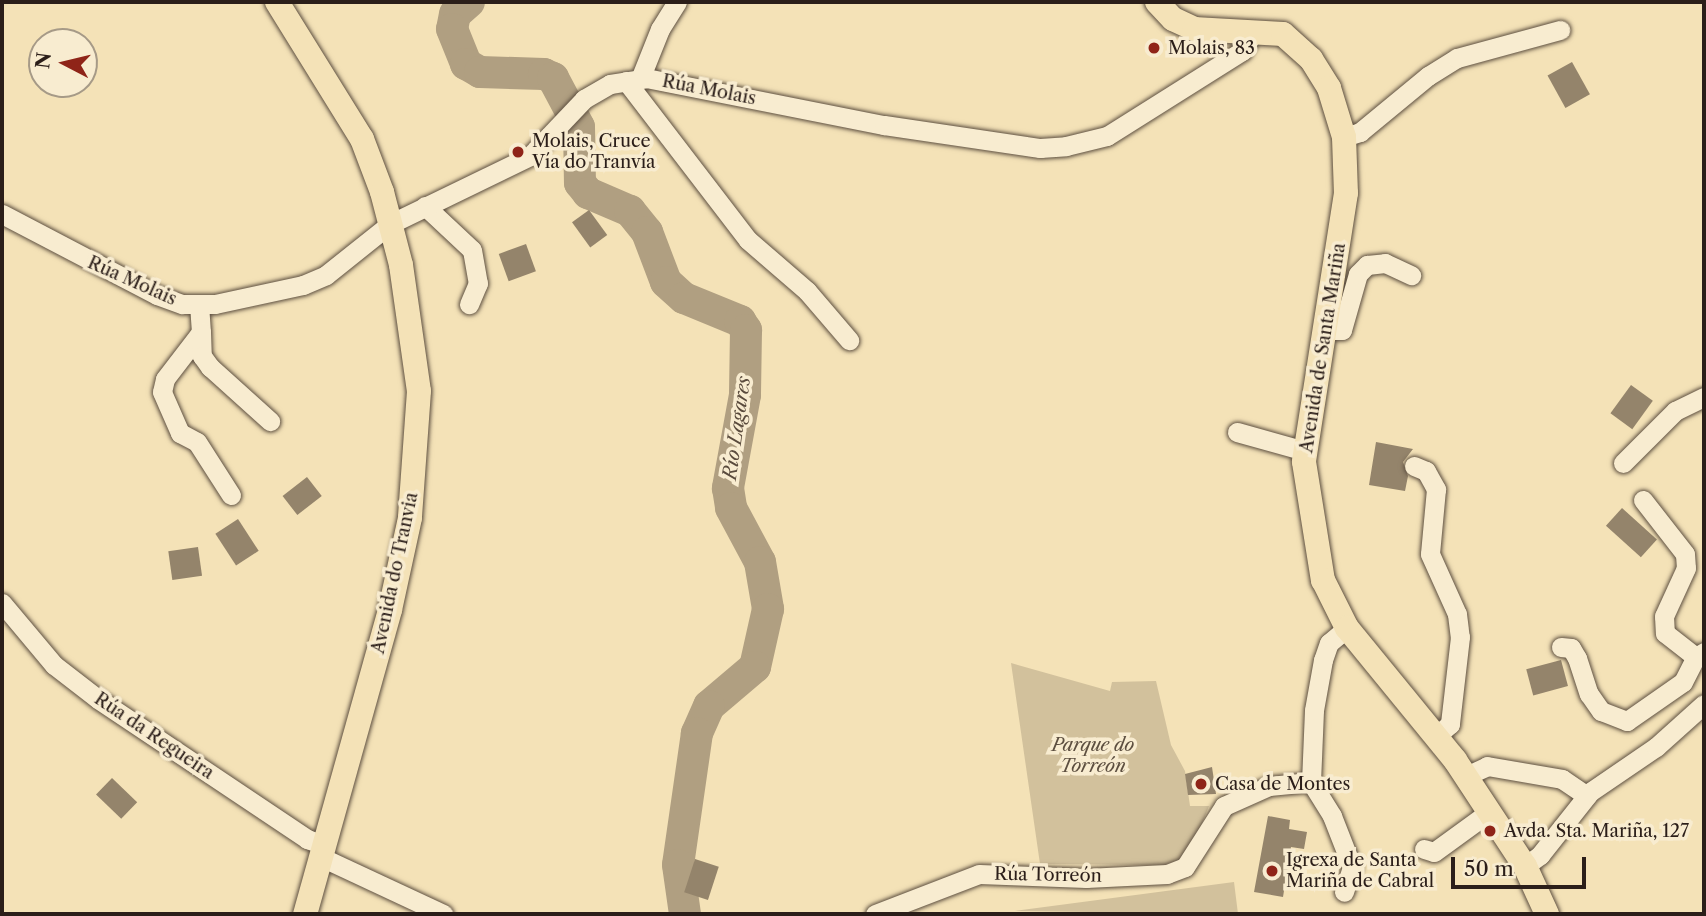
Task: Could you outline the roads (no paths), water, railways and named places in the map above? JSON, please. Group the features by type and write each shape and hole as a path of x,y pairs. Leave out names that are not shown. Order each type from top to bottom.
{"main road":[{"name":"Avenida do Tranvia","path":"277,2 362,139 390,224 413,333 419,391 416,469 390,610 305,914"},
{"name":"Avenida de Santa Mariña","path":"1157,2 1173,19 1194,29 1283,34 1311,59 1329,88 1344,137 1345,205 1327,330 1305,452 1323,580 1347,628 1466,776 1525,866 1547,914"}],"street":[{"path":"677,2 633,80 748,240 807,291 849,340"},
{"path":"1344,137 1360,132 1428,76 1457,58 1560,30"},
{"name":"Rúa Molais","path":"2,214 157,295 199,304 303,285 326,275 390,224 512,167 552,134 584,99 610,84 633,80 884,125 1040,148 1066,146 1107,136 1242,51 1254,31"},
{"path":"425,206 472,250 478,283 469,304"},
{"path":"1327,330 1342,330 1358,274 1367,265 1385,263 1411,275"},
{"path":"199,304 202,356 210,367 270,421"},
{"path":"201,332 165,379 162,392 180,433 197,442 231,495"},
{"path":"1623,463 1675,411 1704,397"},
{"path":"1237,432 1305,452"},
{"path":"1414,466 1426,471 1436,489 1430,554 1457,614 1460,637 1450,724 1436,736"},
{"path":"1561,647 1571,648 1589,694 1601,711 1627,721 1683,682 1700,654 1665,633 1664,615 1686,568 1685,554 1643,500"},
{"name":"Rúa da Regueira","path":"2,603 54,665 98,699 323,851 443,914"},
{"path":"1344,892 1352,867 1332,816 1311,782 1314,710 1323,660 1329,643 1347,628"},
{"path":"1525,866 1540,855 1587,796 1656,747 1704,704"},
{"path":"1466,776 1487,766 1562,779 1587,796"},
{"name":"Rúa Torreón","path":"875,914 979,874 1086,878 1167,874 1185,867 1224,806 1269,786 1311,782"},
{"path":"1424,849 1434,852 1489,811"}],"waterway":[{"name":"Río Lagares","path":"469,2 455,14 452,29 466,64 480,72 544,74 553,78 579,127 580,183 588,193 630,211 647,232 666,282 684,298 740,321 746,330 745,395 728,488 731,508 760,562 768,609 755,667 709,706 697,733 678,865 685,914"}],"place":[{"name":"Molais, 83","path":"1154,48"},
{"name":"Molais, Cruce Vía do Tranvía","path":"518,152"},
{"name":"Casa de Montes","path":"1201,784"},
{"name":"Avda. Sta. Mariña, 127","path":"1490,831"},
{"name":"Igrexa de Santa Mariña de Cabral","path":"1272,871"}],"park label":[{"name":"Parque do Torreón","path":"1093,756"}]}
